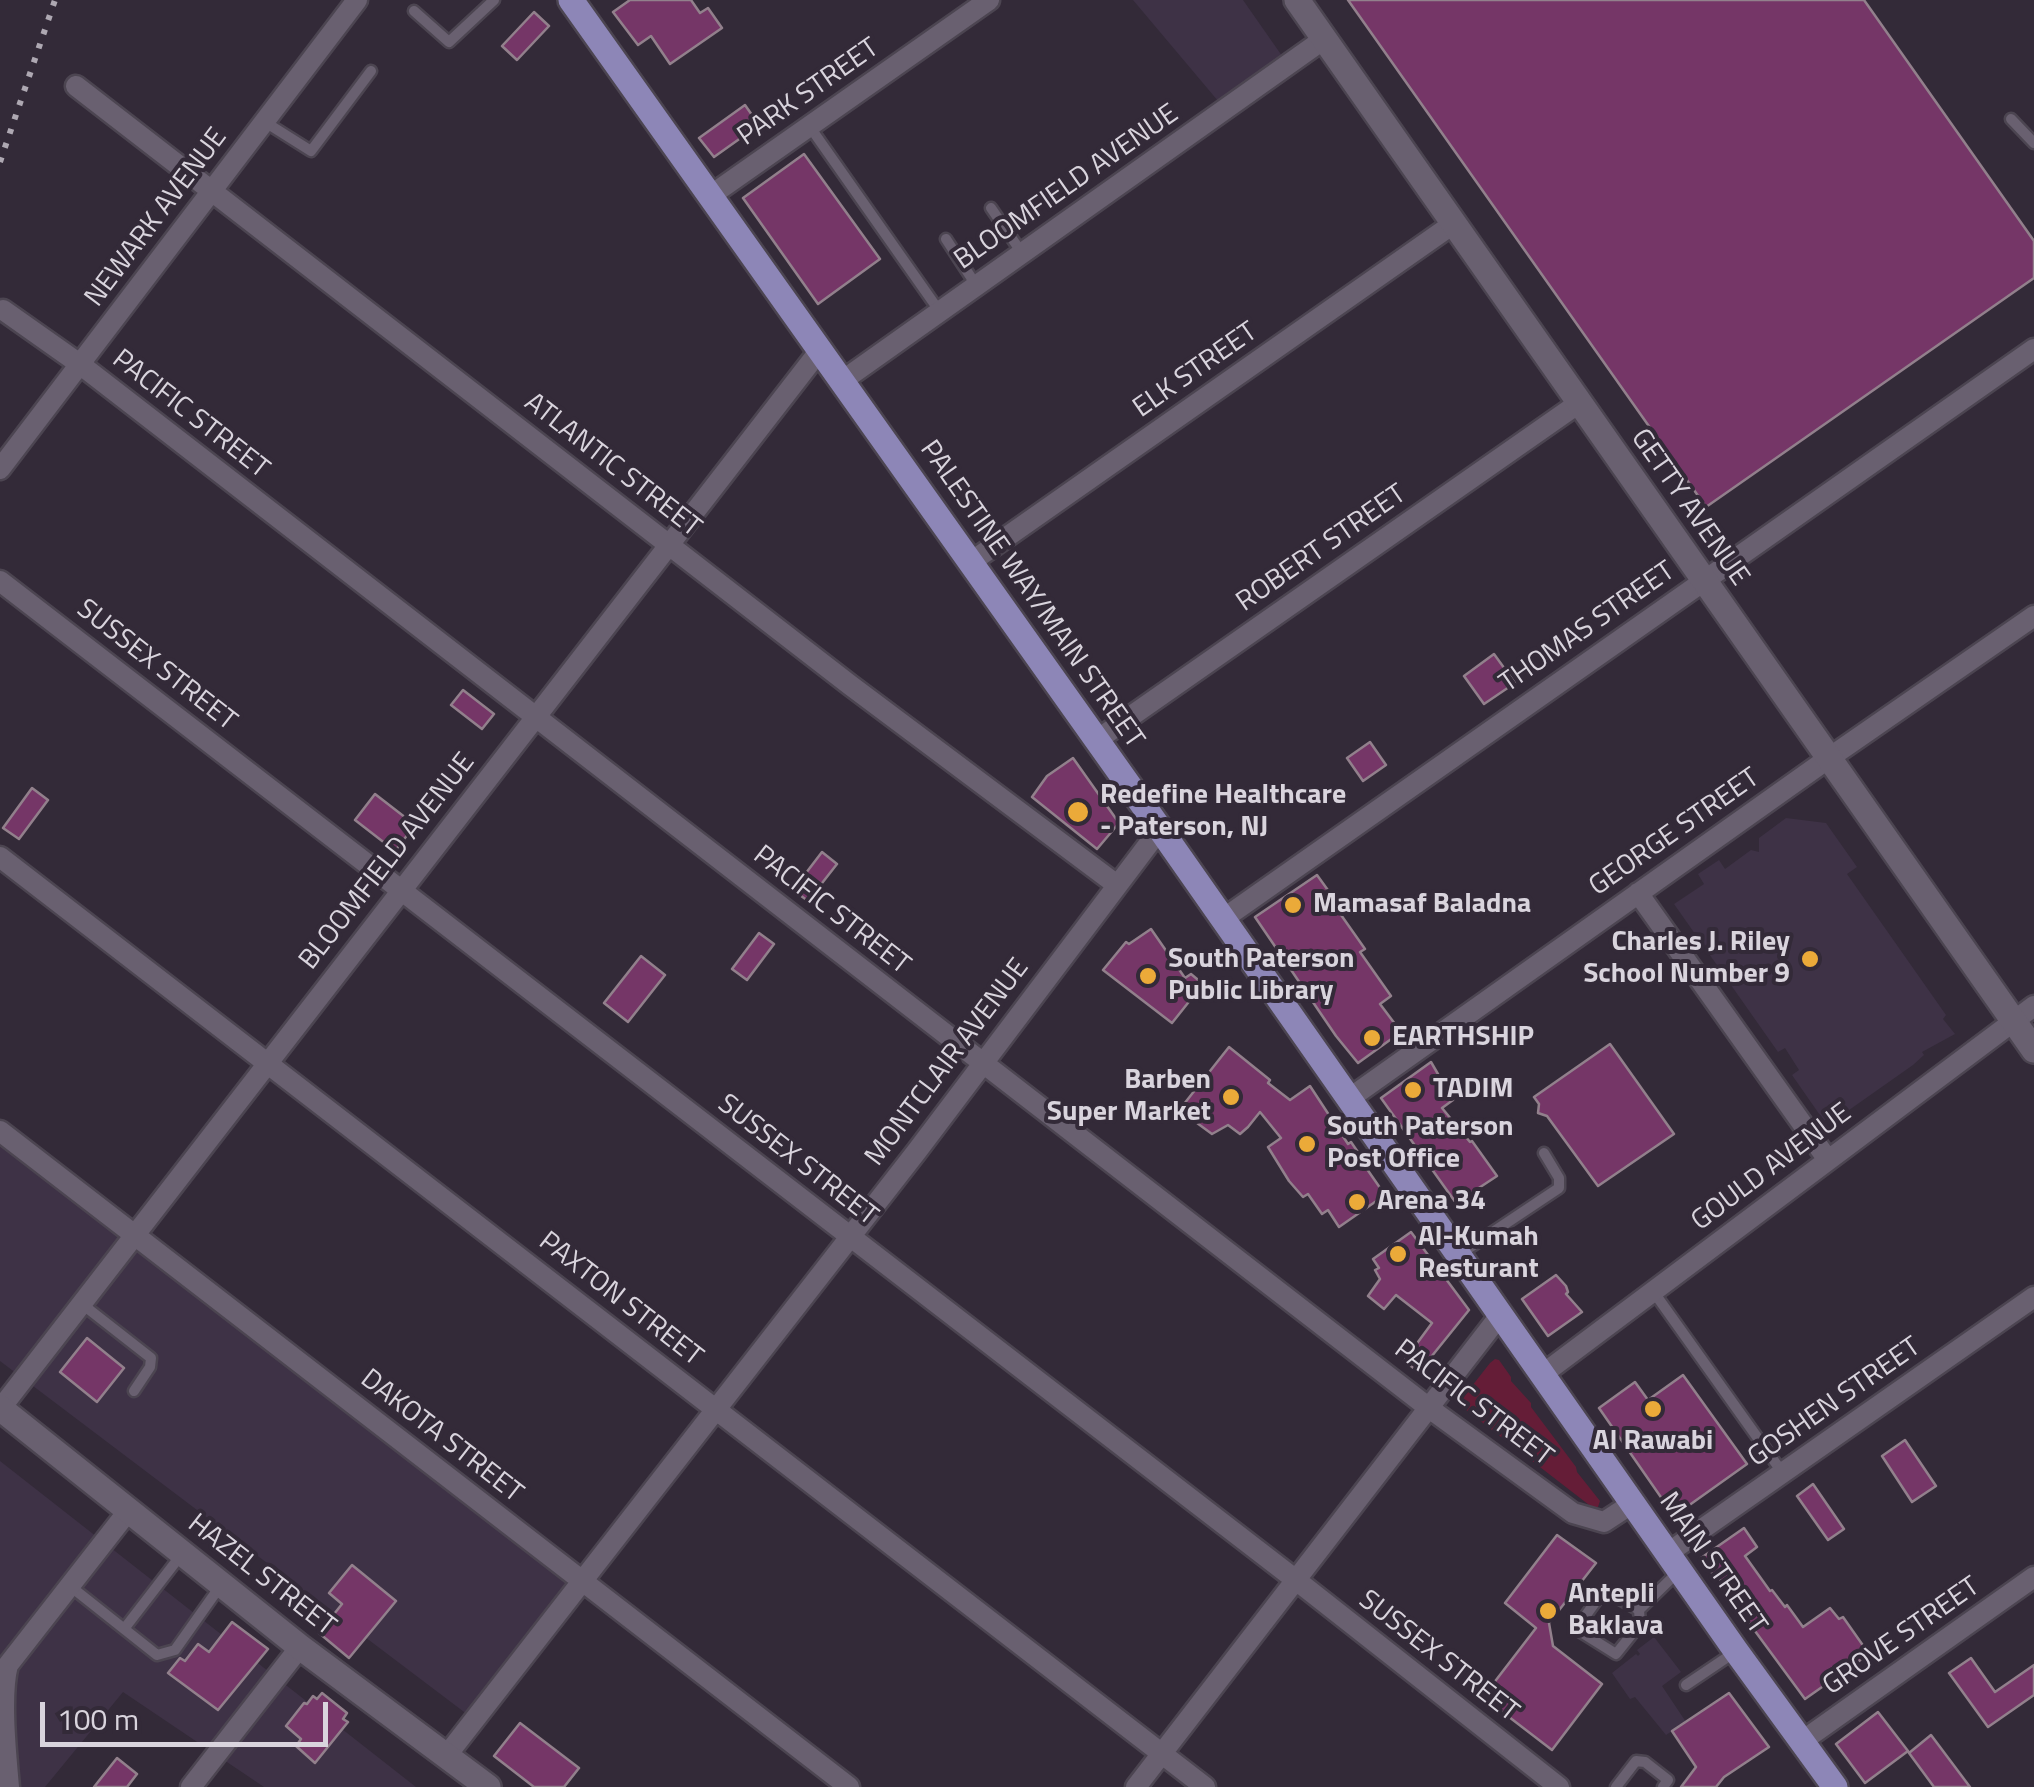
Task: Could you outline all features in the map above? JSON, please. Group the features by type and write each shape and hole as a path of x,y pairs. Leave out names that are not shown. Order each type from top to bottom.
{"main road":[{"name":"PALESTINE WAY/MAIN STREET","path":"574,1 1542,1374"},
{"name":"MAIN STREET","path":"1542,1374 1835,1787"}],"street":[{"name":"NEWARK AVENUE","path":"0,469 357,0"},
{"name":"PARK STREET","path":"710,196 989,0"},
{"name":"GETTY AVENUE","path":"1296,0 1829,758 2024,1014 2034,1050"},
{"name":"BLOOMFIELD AVENUE","path":"842,381 1324,39"},
{"name":"ATLANTIC STREET","path":"76,86 850,685 1117,886"},
{"name":"ELK STREET","path":"971,562 1454,224"},
{"name":"PACIFIC STREET","path":"3,310 80,365 1429,1408 1573,1513 1604,1522 1633,1503"},
{"name":"THOMAS STREET","path":"1224,919 2034,349"},
{"name":"BLOOMFIELD AVENUE","path":"0,1408 820,350"},
{"name":"ROBERT STREET","path":"1097,740 1578,403"},
{"name":"SUSSEX STREET","path":"0,580 1559,1787"},
{"name":"GEORGE STREET","path":"1350,1098 2034,616"},
{"name":"MONTCLAIR AVENUE","path":"448,1756 1160,829"},
{"name":"PAXTON STREET","path":"0,857 1205,1787"},
{"path":"1638,893 1828,1160"},
{"name":"GOULD AVENUE","path":"1542,1374 2024,1014"},
{"name":"DAKOTA STREET","path":"0,1132 849,1787"},
{"name":"GOSHEN STREET","path":"1674,1562 1782,1473 2034,1297"},
{"path":"1136,1787 1501,1314"},
{"name":"HAZEL STREET","path":"0,1408 300,1646 448,1756 476,1783"},
{"path":"10,1787 0,1703 2,1676 129,1510"},
{"name":"GROVE STREET","path":"1801,1742 2034,1577"},
{"path":"191,1787 300,1646"}],"lane":[{"path":"414,12 449,42 494,0"},
{"path":"265,122 311,150 371,71"},
{"path":"2011,120 2034,144"},
{"path":"809,126 940,312"},
{"path":"992,208 1022,254"},
{"path":"946,240 976,286"},
{"path":"1460,1255 1559,1188 1559,1178 1544,1154"},
{"path":"1654,1291 1782,1473"},
{"path":"82,1304 151,1358 150,1368 134,1390"},
{"path":"124,1629 183,1553"},
{"path":"1639,1610 1604,1590 1576,1629 1616,1654 1640,1624 1639,1610 1674,1562"},
{"path":"70,1586 157,1656 175,1650 222,1584"},
{"path":"1686,1685 1736,1651"},
{"path":"1616,1787 1636,1762 1646,1762 1668,1780 1663,1787"}],"shaded area":[{"path":"1133,0 1243,0 1294,73 1229,114"},
{"name":"Charles J. Riley School Number 9","path":"1786,818 1826,823 1857,867 1847,874 1946,1015 1943,1019 1955,1034 1922,1052 1924,1055 1913,1065 1842,1115 1839,1111 1824,1121 1792,1075 1799,1070 1785,1048 1778,1052 1674,904 1704,884 1698,874 1719,860 1725,869 1751,850 1759,852 1759,838"},
{"path":"0,1138 591,1587 476,1721 0,1361"},
{"path":"1495,1359 1600,1501 1598,1507 1593,1508 1461,1406 1461,1400"},
{"path":"0,1461 416,1787 264,1787 123,1692 45,1787 0,1787"},
{"path":"1654,1637 1681,1672 1662,1686 1686,1722 1666,1735 1635,1697 1630,1699 1612,1673 1638,1656 1637,1650"}],"building":[{"path":"630,0 691,0 700,13 708,8 722,28 670,64 651,36 638,45 613,12"},
{"path":"1348,0 1864,0 2034,241 2034,278 1706,507"},
{"path":"534,12 549,26 517,60 502,46"},
{"path":"745,105 759,125 714,157 699,138"},
{"path":"804,154 880,259 818,304 743,198"},
{"path":"1494,654 1515,683 1484,704 1464,676"},
{"path":"463,690 494,714 482,729 451,705"},
{"path":"1370,742 1386,765 1363,781 1347,758"},
{"path":"1073,758 1119,823 1097,849 1032,797 1047,776"},
{"path":"32,788 48,800 19,839 3,828"},
{"path":"375,794 415,825 395,851 355,820"},
{"path":"822,852 837,864 808,901 793,890"},
{"path":"1317,875 1365,949 1360,952 1391,996 1380,1004 1401,1032 1358,1063 1255,917"},
{"name":"South Paterson Public Library","path":"1151,929 1185,978 1191,974 1203,984 1172,1023 1103,970 1126,942 1129,944"},
{"path":"759,933 774,944 747,980 732,969"},
{"path":"641,956 665,975 628,1022 604,1003"},
{"path":"1610,1044 1674,1134 1598,1186 1547,1116 1538,1113 1539,1104 1534,1097"},
{"path":"1229,1047 1290,1100 1310,1086 1385,1195 1339,1227 1328,1210 1322,1214 1308,1194 1303,1197 1289,1181 1268,1147 1281,1138 1260,1112 1240,1134 1228,1125 1212,1134 1197,1123 1200,1117 1184,1104"},
{"path":"1431,1062 1453,1100 1442,1108 1497,1176 1456,1203 1381,1098"},
{"path":"1411,1232 1469,1310 1419,1372 1404,1361 1432,1323 1396,1295 1384,1309 1368,1296 1380,1279 1373,1259"},
{"path":"1556,1275 1582,1312 1548,1336 1522,1299"},
{"path":"87,1338 124,1368 97,1402 60,1372"},
{"path":"1683,1375 1747,1464 1674,1516 1599,1408 1635,1382 1648,1400"},
{"path":"1905,1440 1936,1486 1912,1502 1882,1456"},
{"path":"1813,1484 1844,1529 1828,1540 1797,1496"},
{"path":"1744,1528 1757,1547 1745,1556 1803,1627 1830,1608 1839,1619 1843,1617 1869,1654 1805,1699 1701,1558"},
{"path":"1557,1535 1596,1563 1549,1623 1553,1646 1602,1684 1552,1750 1483,1697 1536,1628 1505,1603"},
{"path":"352,1565 396,1601 349,1658 319,1633 342,1604 329,1593"},
{"path":"232,1622 268,1649 218,1710 168,1673 180,1658 185,1661 198,1644 209,1652"},
{"path":"1971,1658 1995,1692 2034,1665 2034,1695 1988,1727 1949,1673"},
{"path":"322,1693 347,1713 343,1719 348,1722 315,1763 296,1746 301,1739 286,1726 304,1703"},
{"path":"1729,1693 1769,1747 1724,1777 1716,1787 1681,1787 1696,1767 1672,1731"},
{"path":"1878,1712 1908,1751 1865,1783 1836,1744"},
{"path":"520,1723 579,1768 564,1787 534,1787 494,1756"},
{"path":"1931,1735 1970,1787 1934,1787 1909,1753"},
{"path":"117,1758 137,1774 127,1787 94,1787"}],"railway":[{"path":"0,162 55,0"}],"place":[{"name":"Redefine Healthcare - Paterson, NJ","path":"1078,812"},
{"name":"Mamasaf Baladna","path":"1293,905"},
{"name":"Charles J. Riley School Number 9","path":"1810,959"},
{"name":"South Paterson Public Library","path":"1148,976"},
{"name":"EARTHSHIP","path":"1372,1038"},
{"name":"TADIM","path":"1413,1090"},
{"name":"Barben Super Market","path":"1231,1097"},
{"name":"South Paterson Post Office","path":"1307,1144"},
{"name":"Arena 34","path":"1357,1202"},
{"name":"Al-Kumah Resturant","path":"1398,1254"},
{"name":"Al Rawabi","path":"1653,1409"},
{"name":"Antepli Baklava","path":"1548,1611"}]}
